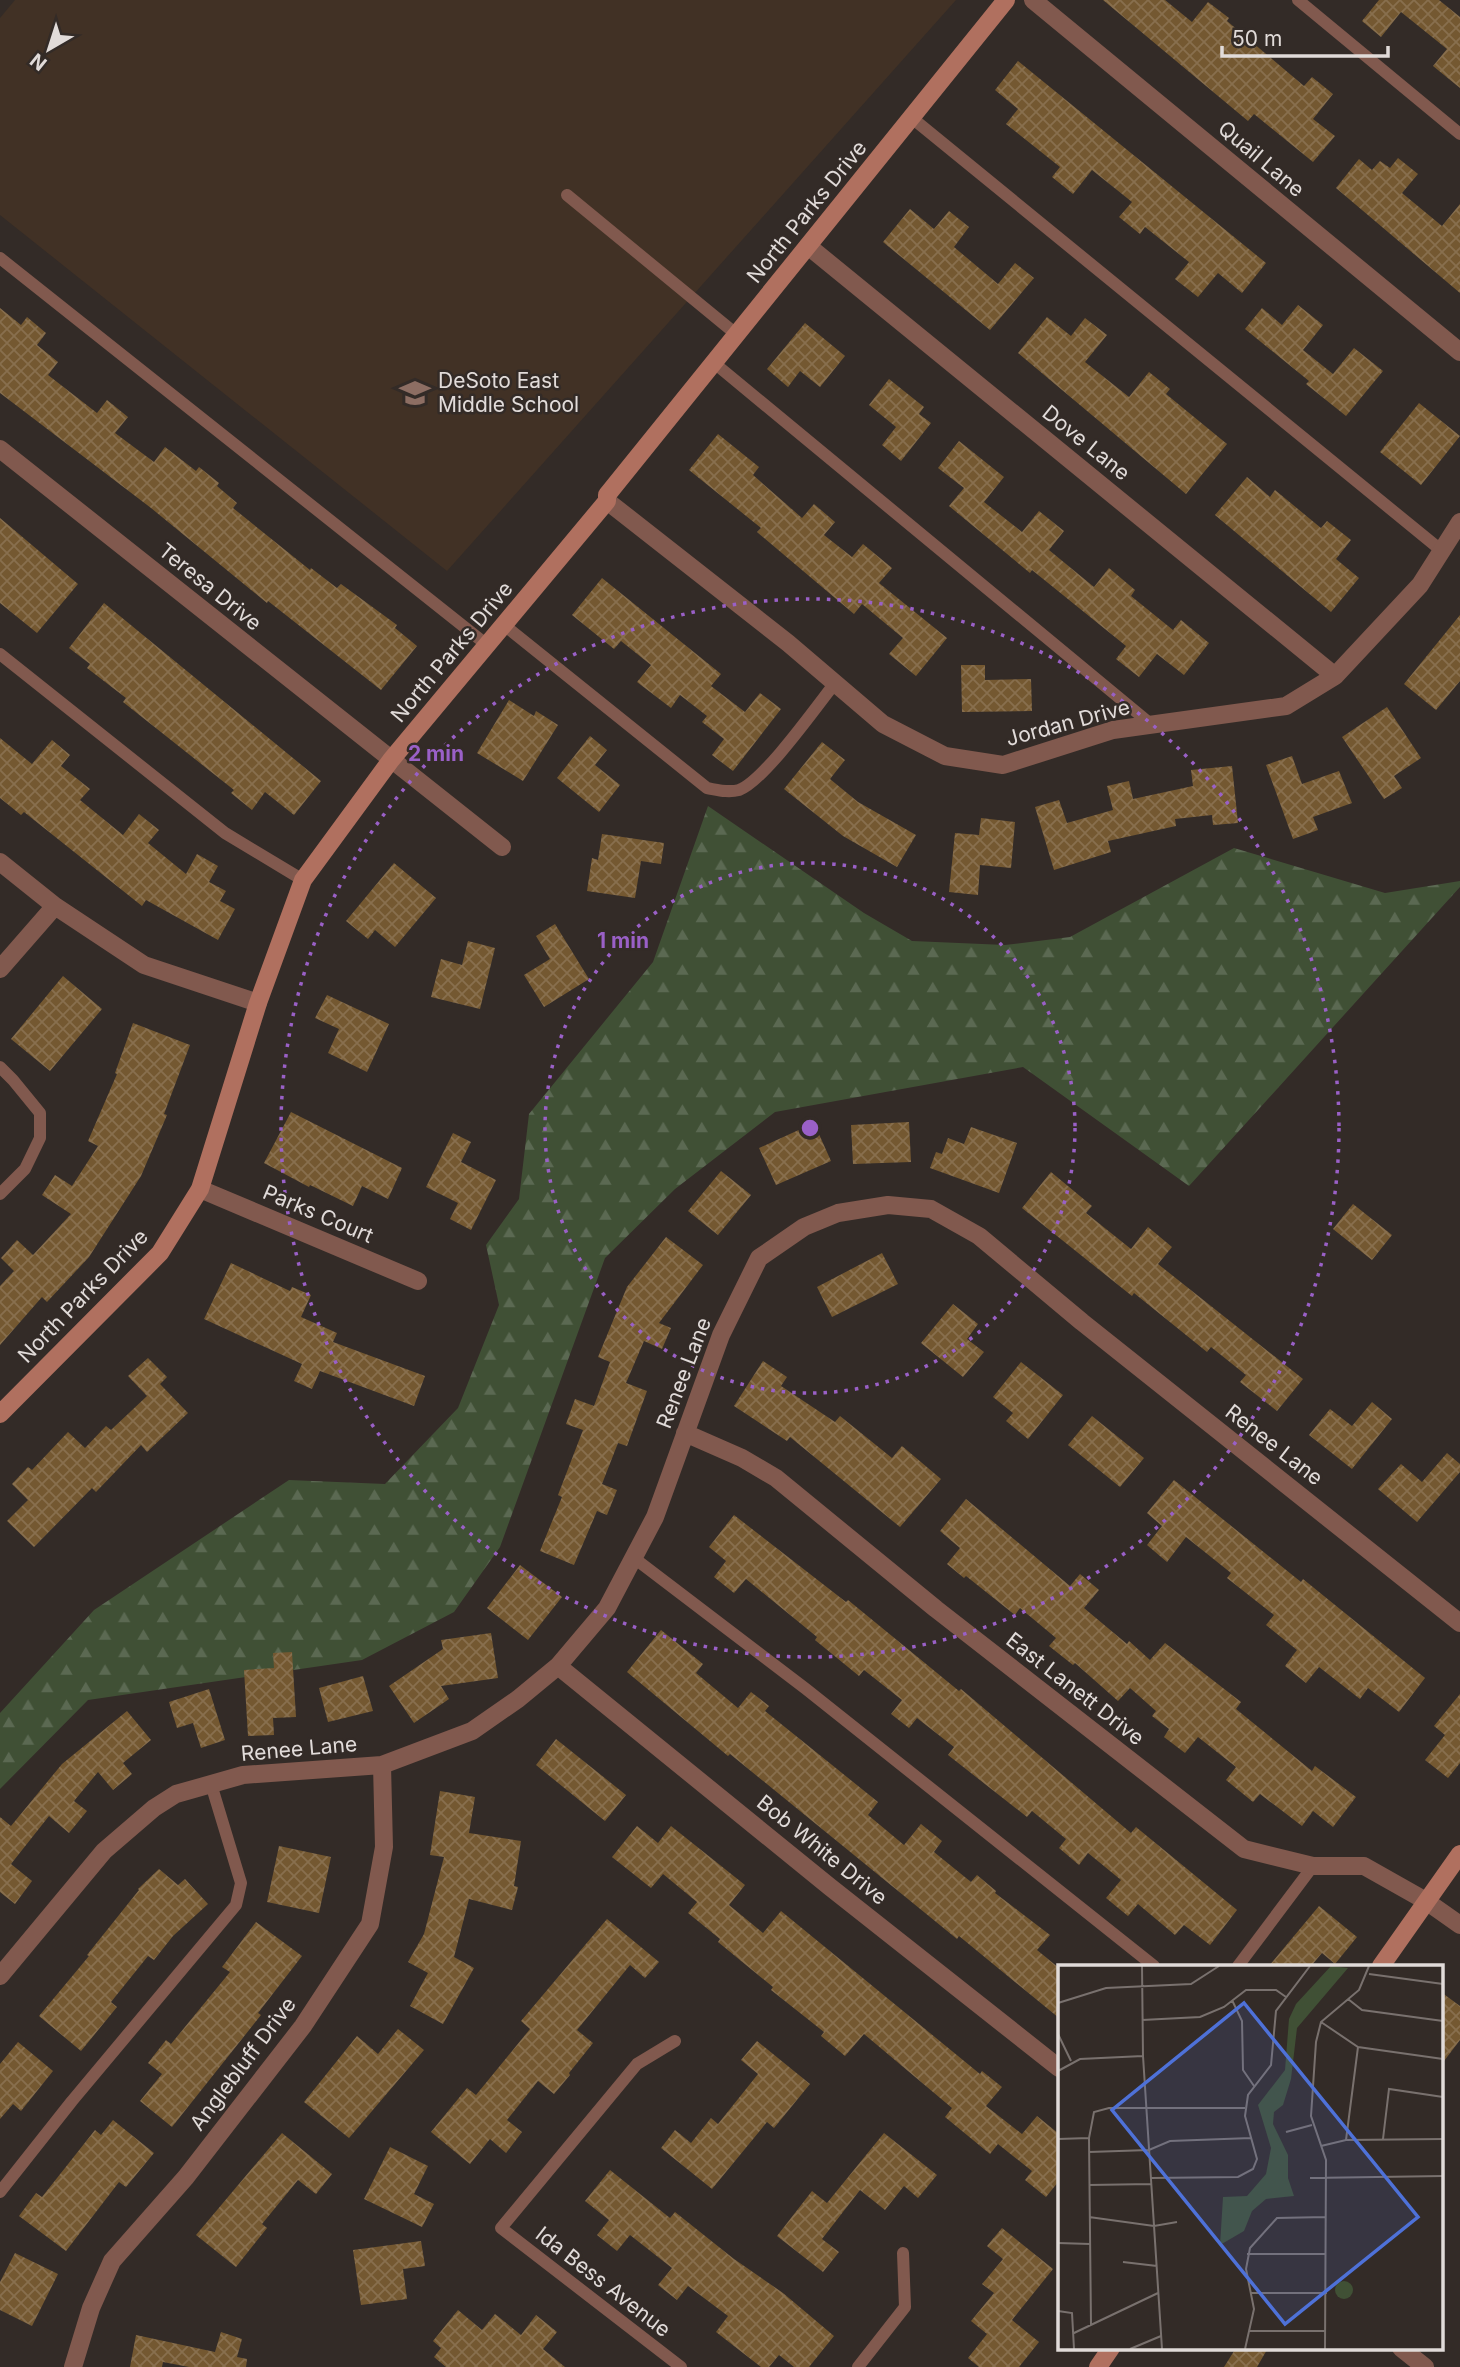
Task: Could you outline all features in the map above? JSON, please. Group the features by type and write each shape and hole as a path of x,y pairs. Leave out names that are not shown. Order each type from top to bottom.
{"street":[{"name":"North Parks Drive","path":"0,1414 160,1252 200,1189 258,1003 303,880 391,760 607,501 607,495 1006,0"},
{"name":"Quail Lane","path":"1033,0 1460,352"},
{"name":"Dove Lane","path":"808,246 1335,676"},
{"name":"Teresa Drive","path":"0,449 502,847"},
{"name":"Jordan Drive","path":"607,501 788,643 883,724 945,756 1003,765 1113,730 1286,706 1335,676 1420,584 1460,523"},
{"path":"0,862 55,906 144,965 258,1003"},
{"path":"0,969 55,906"},
{"name":"Parks Court","path":"200,1189 418,1281"},
{"name":"Renee Lane","path":"0,1976 104,1851 176,1794 243,1775 382,1765 472,1731 518,1699 558,1666 607,1608 655,1517 721,1335 759,1258 804,1227 838,1213 888,1205 931,1209 979,1236 1082,1322 1460,1623"},
{"name":"East Lanett Drive","path":"685,1433 742,1458 776,1478 936,1609 1244,1849 1313,1866 1364,1866 1426,1901 1460,1925"},
{"name":"Bob White Drive","path":"558,1666 830,1887 1058,2067"},
{"name":"Anglebluff Drive","path":"73,2367 91,2308 112,2261 186,2177 303,2026 370,1924 384,1847 382,1765"},
{"path":"1382,1965 1460,1854"},
{"path":"1098,2367 1110,2350"},
{"path":"1404,2350 1425,2367"}],"lane":[{"path":"1298,0 1460,134"},
{"path":"912,118 1442,551"},
{"path":"567,195 736,334"},
{"path":"0,258 487,645"},
{"path":"713,362 1152,725"},
{"path":"504,625 707,788 730,792 743,789 781,753 835,683"},
{"path":"0,654 225,833 303,880"},
{"path":"0,1067 40,1114 40,1138 25,1169 0,1194"},
{"path":"634,1558 806,1689 1153,1965"},
{"path":"0,2192 72,2101 236,1905 242,1883 211,1784"},
{"path":"1239,1965 1313,1866"},
{"name":"Ida Bess Avenue","path":"675,2041 637,2064 500,2228 681,2367"},
{"path":"858,2367 905,2307 903,2253"}],"shaded area":[{"name":"DeSoto East Middle School","path":"15,0 956,0 447,571 0,215 0,18"}],"green space":[{"path":"708,806 864,913 912,941 1005,945 1070,937 1234,848 1385,893 1460,881 1460,887 1189,1186 1023,1067 775,1112 675,1189 605,1258 500,1547 454,1612 362,1660 88,1700 0,1789 0,1713 94,1610 289,1480 385,1484 458,1408 499,1305 486,1245 519,1199 529,1114 653,962"}],"building":[{"path":"1103,0 1165,0 1192,22 1208,2 1304,86 1312,77 1333,94 1313,119 1335,136 1313,162 1254,114 1248,121"},
{"path":"1379,0 1439,0 1460,17 1460,88 1433,66 1447,49 1401,12 1381,37 1362,21"},
{"path":"1018,61 1266,263 1242,293 1218,273 1198,297 1175,279 1189,262 1145,227 1140,234 1119,217 1132,202 1092,170 1073,194 1052,177 1060,167 1006,124 1018,109 995,90"},
{"path":"1398,158 1418,174 1402,193 1442,226 1460,204 1460,293 1336,188 1359,159 1372,170 1380,161 1390,168"},
{"path":"910,209 934,229 949,211 969,227 954,247 998,284 1015,263 1034,278 990,330 883,242"},
{"path":"1298,305 1323,325 1303,350 1333,374 1354,348 1383,371 1346,416 1306,384 1309,381 1245,329 1262,308 1282,325"},
{"path":"0,308 21,325 27,317 46,333 37,345 58,362 48,375 97,413 107,400 128,417 115,433 154,462 165,447 196,471 199,467 219,483 217,486 237,503 233,508 310,570 311,568 337,588 341,584 397,625 395,628 417,646 381,690 268,601 267,603 151,508 0,393"},
{"path":"1047,317 1071,336 1085,318 1107,335 1085,362 1129,397 1149,372 1170,389 1166,394 1227,444 1186,494 1018,353"},
{"path":"805,323 845,356 820,387 800,371 788,387 767,369"},
{"path":"889,379 924,407 919,414 931,423 901,461 882,445 896,427 869,405"},
{"path":"1419,403 1460,436 1421,485 1380,452"},
{"path":"718,434 759,467 753,475 802,518 814,504 835,522 824,535 852,557 863,544 892,568 879,583 947,638 916,676 889,654 903,638 862,604 854,614 757,532 761,528 689,470"},
{"path":"959,441 1004,477 984,502 1022,532 1039,511 1064,531 1049,550 1094,587 1109,568 1135,590 1131,596 1173,630 1181,620 1209,643 1184,675 1157,654 1139,677 1116,659 1126,646 1032,570 1030,573 949,506 964,488 938,468"},
{"path":"1247,477 1270,497 1275,490 1321,528 1327,521 1351,540 1336,559 1359,578 1331,612 1215,515"},
{"path":"0,518 78,584 37,633 0,603"},
{"path":"602,578 721,674 711,686 745,712 760,693 781,709 733,771 712,755 724,739 702,722 707,716 680,695 671,708 637,682 651,665 621,641 614,649 572,615"},
{"path":"104,603 321,781 294,815 265,792 252,810 231,793 234,790 123,702 126,698 87,668 90,664 69,648"},
{"path":"1460,615 1460,681 1436,710 1404,684"},
{"path":"961,665 985,665 985,680 1031,679 1032,711 962,712"},
{"path":"509,700 534,716 536,711 558,725 523,781 477,753"},
{"path":"1387,707 1421,758 1394,776 1402,788 1384,799 1342,737"},
{"path":"590,736 607,750 595,765 620,785 599,812 557,778"},
{"path":"0,738 32,764 52,740 70,755 61,766 90,789 80,800 123,835 139,814 159,830 148,843 186,874 197,854 218,866 209,882 226,891 220,901 235,909 218,940 146,900 142,906 24,812 21,815 0,798"},
{"path":"822,742 845,760 830,779 858,802 916,835 897,867 843,836 784,789"},
{"path":"1292,756 1302,784 1339,771 1352,803 1313,817 1318,830 1293,839 1266,765"},
{"path":"1232,766 1238,823 1213,825 1212,815 1175,819 1176,826 1108,841 1111,852 1054,870 1035,807 1059,800 1067,823 1113,810 1107,786 1129,781 1133,799 1193,786 1191,770"},
{"path":"981,818 1015,822 1011,868 980,865 978,895 949,892 955,833 979,835"},
{"path":"602,834 664,843 661,864 641,861 635,898 587,891 592,858 598,860"},
{"path":"394,863 436,898 395,947 375,930 368,939 346,921"},
{"path":"555,924 589,979 544,1007 524,975 550,959 536,936"},
{"path":"468,941 495,948 480,1009 431,997 441,959 462,965"},
{"path":"63,976 102,1009 50,1071 11,1039"},
{"path":"327,995 389,1024 367,1072 328,1053 339,1029 315,1018"},
{"path":"133,1023 190,1045 164,1114 167,1115 141,1176 89,1257 47,1302 42,1297 0,1345 0,1286 14,1271 1,1258 17,1240 33,1255 71,1214 42,1195 55,1175 72,1186 98,1146 88,1141 117,1074 115,1073"},
{"path":"291,1112 402,1168 388,1199 362,1186 353,1206 264,1163"},
{"path":"909,1122 911,1162 853,1164 851,1125"},
{"path":"814,1123 831,1161 776,1185 759,1148"},
{"path":"971,1127 1017,1143 999,1193 930,1168 936,1152 942,1154 948,1138 964,1144"},
{"path":"453,1133 471,1142 461,1162 496,1180 471,1230 450,1219 458,1203 426,1187"},
{"path":"721,1171 751,1195 718,1235 688,1211"},
{"path":"1051,1172 1092,1206 1086,1213 1131,1249 1148,1227 1172,1247 1158,1264 1303,1379 1277,1411 1240,1382 1246,1375 1211,1347 1207,1352 1022,1208"},
{"path":"1353,1204 1392,1235 1372,1260 1333,1229"},
{"path":"666,1237 703,1265 659,1323 671,1328 662,1349 644,1341 626,1383 647,1391 627,1446 618,1443 602,1484 617,1490 607,1515 597,1511 574,1565 540,1551 562,1497 558,1495 583,1430 566,1424 575,1399 594,1406 610,1362 598,1357 627,1287"},
{"path":"882,1253 898,1284 832,1317 817,1287"},
{"path":"231,1263 290,1291 292,1287 311,1295 301,1317 337,1333 333,1342 425,1376 414,1406 320,1371 312,1389 294,1381 302,1364 204,1319"},
{"path":"953,1304 978,1324 967,1339 984,1352 963,1377 921,1343"},
{"path":"148,1358 167,1377 160,1384 188,1413 147,1452 141,1445 96,1492 92,1488 34,1547 7,1521 28,1500 12,1484 28,1467 32,1470 68,1432 85,1448 106,1426 111,1430 147,1396 128,1376"},
{"path":"763,1361 787,1377 781,1386 835,1422 840,1416 892,1458 902,1446 941,1479 900,1527 790,1437 787,1441 734,1406"},
{"path":"1021,1362 1063,1395 1028,1439 1006,1421 1013,1413 993,1397"},
{"path":"1372,1402 1392,1419 1352,1469 1309,1435 1330,1409 1352,1426"},
{"path":"1092,1416 1144,1458 1120,1487 1068,1445"},
{"path":"1447,1453 1460,1464 1460,1472 1417,1522 1378,1489 1401,1464 1422,1482"},
{"path":"1174,1480 1301,1582 1303,1579 1425,1678 1399,1712 1368,1688 1360,1699 1319,1667 1306,1683 1285,1666 1297,1650 1266,1625 1274,1615 1227,1578 1231,1573 1186,1537 1167,1562 1147,1545 1162,1526 1147,1513"},
{"path":"966,1499 1070,1586 1080,1574 1099,1590 1084,1608 1127,1644 1129,1641 1150,1660 1165,1643 1241,1702 1236,1709 1312,1771 1315,1766 1356,1797 1333,1827 1313,1811 1302,1826 1260,1794 1253,1802 1226,1780 1236,1767 1198,1737 1185,1753 1164,1737 1169,1729 1152,1716 1156,1711 1130,1688 1118,1701 1075,1663 1073,1665 1049,1646 1056,1638 1020,1608 1015,1615 947,1564 960,1548 940,1531"},
{"path":"734,1515 846,1602 848,1600 959,1691 961,1689 1131,1833 1136,1827 1237,1910 1210,1945 1184,1925 1175,1935 1138,1904 1128,1916 1106,1898 1121,1880 1088,1853 1079,1865 1059,1848 1066,1839 1032,1811 1027,1817 948,1755 954,1747 917,1718 909,1728 891,1714 902,1700 864,1670 859,1676 815,1640 817,1637 746,1579 734,1593 714,1577 726,1561 709,1547"},
{"path":"520,1565 562,1597 528,1640 487,1608"},
{"path":"661,1630 703,1664 696,1673 738,1708 751,1692 769,1706 765,1711 878,1802 868,1815 904,1845 921,1824 942,1841 934,1852 971,1882 977,1875 996,1891 995,1893 1050,1935 1037,1950 1058,1967 1058,2017 959,1936 957,1939 730,1754 728,1756 627,1672"},
{"path":"491,1633 498,1678 441,1686 449,1699 414,1723 389,1686 443,1649 441,1640"},
{"path":"292,1652 296,1717 273,1718 274,1735 248,1736 244,1670 274,1668 273,1653"},
{"path":"363,1676 373,1711 328,1722 319,1688"},
{"path":"209,1689 225,1740 201,1748 193,1723 177,1728 169,1702"},
{"path":"1460,1694 1460,1763 1448,1778 1425,1760 1445,1735 1434,1726"},
{"path":"127,1711 151,1740 123,1763 132,1774 113,1790 98,1772 74,1801 87,1811 69,1833 49,1816 11,1864 32,1881 15,1904 0,1892 0,1817 11,1826 62,1764"},
{"path":"556,1739 626,1795 605,1821 536,1765"},
{"path":"440,1791 475,1797 469,1833 521,1841 514,1886 518,1887 512,1910 469,1899 454,1957 474,1968 443,2024 410,2006 428,1973 408,1962 424,1934 444,1857 430,1855"},
{"path":"637,1826 658,1843 671,1826 745,1885 729,1905 763,1933 781,1911 980,2074 982,2071 1002,2087 986,2106 1022,2134 1037,2116 1058,2133 1058,2182 1046,2197 1025,2180 1032,2171 998,2144 990,2154 945,2117 952,2108 864,2034 845,2056 821,2036 824,2032 771,1990 773,1987 718,1942 720,1939 688,1913 697,1902 663,1874 651,1888 612,1857"},
{"path":"279,1846 331,1857 319,1913 267,1902"},
{"path":"159,1869 178,1885 185,1879 208,1904 173,1936 154,1960 148,1956 111,2002 117,2007 81,2051 39,2016 89,1956 87,1955 138,1889"},
{"path":"1319,1906 1357,1937 1335,1964 1322,1953 1312,1965 1270,1965"},
{"path":"607,1919 659,1962 645,1978 630,1965 577,2030 593,2043 570,2075 554,2094 538,2081 507,2120 522,2132 506,2153 490,2139 470,2164 431,2132 467,2088 476,2095 530,2029 521,2021"},
{"path":"256,1922 302,1956 258,2013 261,2015 172,2127 140,2101 162,2074 148,2063 166,2040 171,2044 230,1972 222,1967"},
{"path":"1442,1993 1460,2006 1460,2040 1442,2064"},
{"path":"398,2029 424,2050 349,2138 304,2102 357,2036 378,2054"},
{"path":"757,2041 810,2084 774,2128 767,2122 712,2189 661,2148 675,2130 691,2143 711,2118 718,2124 758,2074 741,2060"},
{"path":"18,2042 53,2071 21,2111 13,2104 0,2119 0,2064"},
{"path":"113,2120 154,2153 126,2187 119,2182 66,2251 19,2216 36,2193 42,2197 95,2130 101,2135"},
{"path":"282,2133 332,2174 316,2194 298,2180 262,2224 267,2228 236,2267 196,2235"},
{"path":"884,2133 937,2175 918,2198 904,2186 885,2210 860,2190 822,2239 839,2252 823,2272 777,2236 812,2191 827,2203"},
{"path":"390,2147 428,2166 414,2194 434,2204 422,2227 364,2199"},
{"path":"610,2170 670,2218 675,2212 734,2259 783,2293 834,2336 809,2367 794,2367 779,2355 769,2367 761,2367 716,2332 728,2316 688,2286 677,2300 658,2285 672,2268 630,2235 617,2251 597,2235 609,2220 585,2201"},
{"path":"1002,2228 1053,2269 1012,2320 1039,2342 1019,2367 979,2367 968,2358 987,2334 971,2321 994,2293 982,2284 1003,2259 987,2246"},
{"path":"421,2241 425,2266 403,2269 407,2299 361,2305 353,2250"},
{"path":"15,2253 58,2274 32,2326 0,2310 0,2282"},
{"path":"458,2310 482,2330 495,2314 521,2335 536,2315 557,2332 543,2349 565,2367 446,2367 434,2357 441,2348 433,2341"},
{"path":"221,2332 242,2339 237,2357 247,2359 246,2367 189,2367 163,2362 162,2367 130,2367 136,2335 215,2352"},
{"path":"1235,2350 1267,2350 1257,2367 1224,2367"}],"place":[{"name":"DeSoto East Middle School","path":"415,393"}]}
